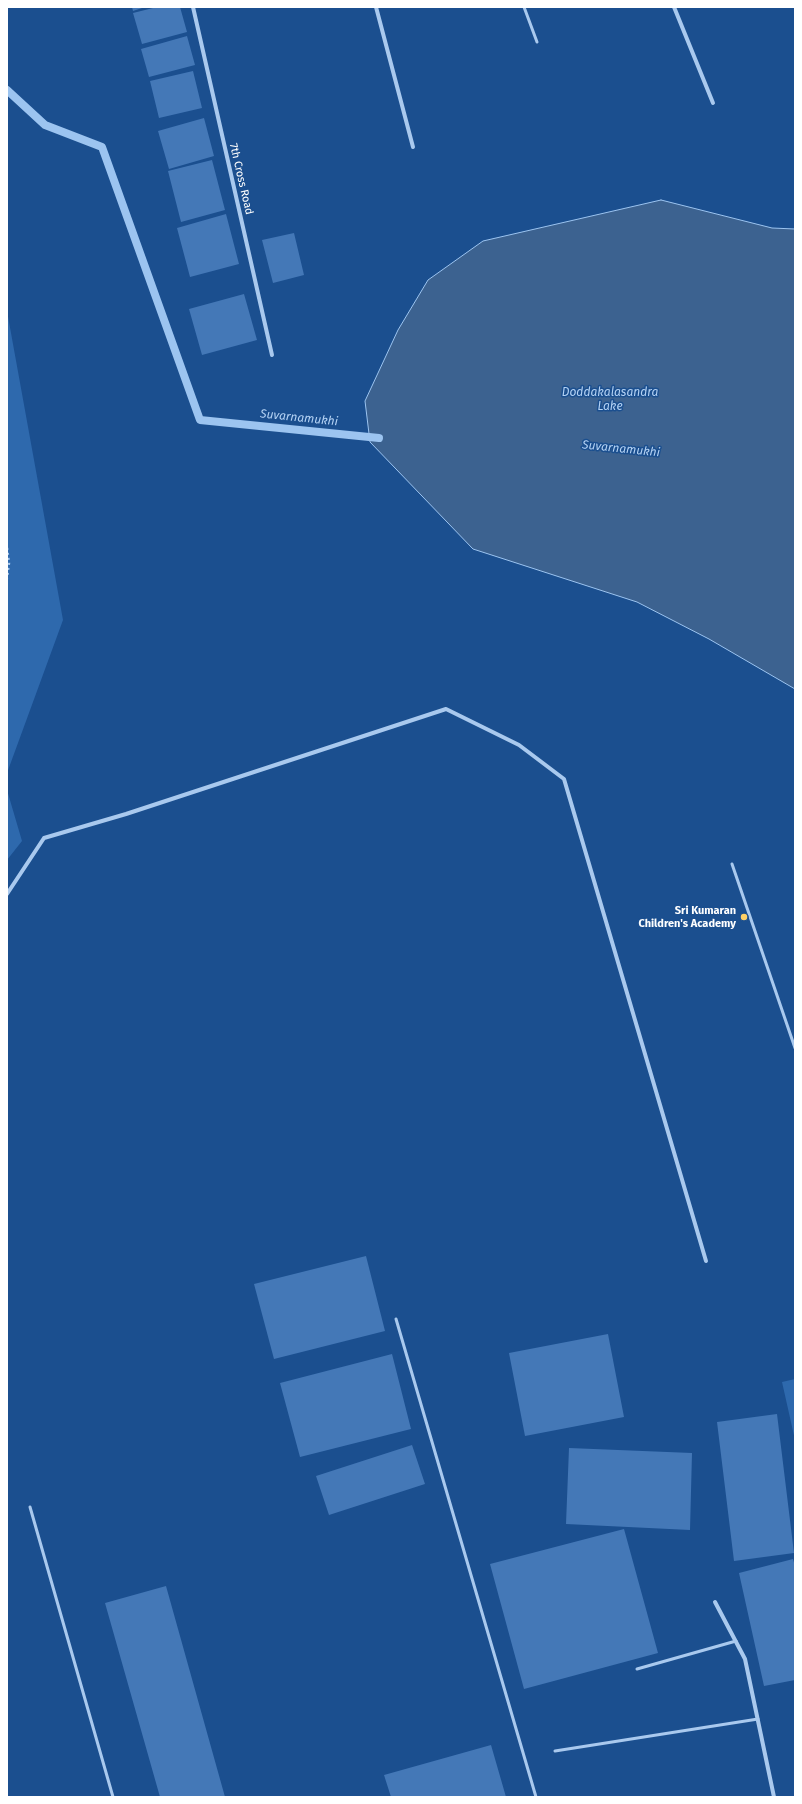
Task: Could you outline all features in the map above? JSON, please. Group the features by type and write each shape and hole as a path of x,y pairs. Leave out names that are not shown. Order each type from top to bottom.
{"street":[{"name":"7th Cross Road","path":"194,7 272,355"},
{"path":"376,7 413,147"},
{"path":"674,7 713,103"},
{"path":"7,894 44,838 126,814 446,709 519,745 564,779 706,1261"},
{"path":"715,1602 745,1659 774,1797"}],"lane":[{"path":"524,7 537,42"},
{"path":"732,864 795,1048"},
{"path":"396,1318 536,1797"},
{"path":"30,1507 113,1797"},
{"path":"637,1669 736,1640"},
{"path":"555,1751 758,1718"}],"path":[{"path":"7,548 9,563 7,578"}],"shaded area":[{"path":"7,311 63,620 7,773"},
{"path":"7,790 22,841 7,860"},
{"path":"795,1379 795,1440 782,1382"}],"water":[{"name":"Doddakalasandra Lake","path":"661,200 772,228 795,229 795,689 709,639 637,602 473,549 370,442 365,401 398,330 428,280 483,241"}],"building":[{"path":"132,7 145,7 133,11"},
{"path":"157,7 180,7 187,32 142,44 133,13"},
{"path":"187,36 195,65 149,77 141,49"},
{"path":"193,71 202,108 159,118 150,81"},
{"path":"204,118 214,156 169,169 158,131"},
{"path":"212,160 225,210 181,222 168,171"},
{"path":"226,214 239,264 190,277 177,228"},
{"path":"294,233 304,275 273,283 262,240"},
{"path":"244,294 257,340 202,355 189,309"},
{"path":"366,1256 385,1331 274,1359 254,1284"},
{"path":"608,1334 624,1417 525,1436 509,1353"},
{"path":"392,1354 411,1429 300,1457 280,1383"},
{"path":"777,1414 794,1553 734,1561 717,1422"},
{"path":"412,1445 425,1484 329,1515 316,1476"},
{"path":"569,1448 692,1453 690,1530 566,1524"},
{"path":"624,1529 658,1653 524,1689 490,1564"},
{"path":"793,1559 795,1566 795,1680 764,1686 739,1573"},
{"path":"166,1586 225,1797 160,1797 105,1603"},
{"path":"491,1745 506,1797 391,1797 384,1775"}],"waterway":[{"name":"Suvarnamukhi","path":"7,90 45,125 102,147 200,420 379,438"}],"place":[{"name":"Sri Kumaran Children's Academy","path":"744,917"}]}
